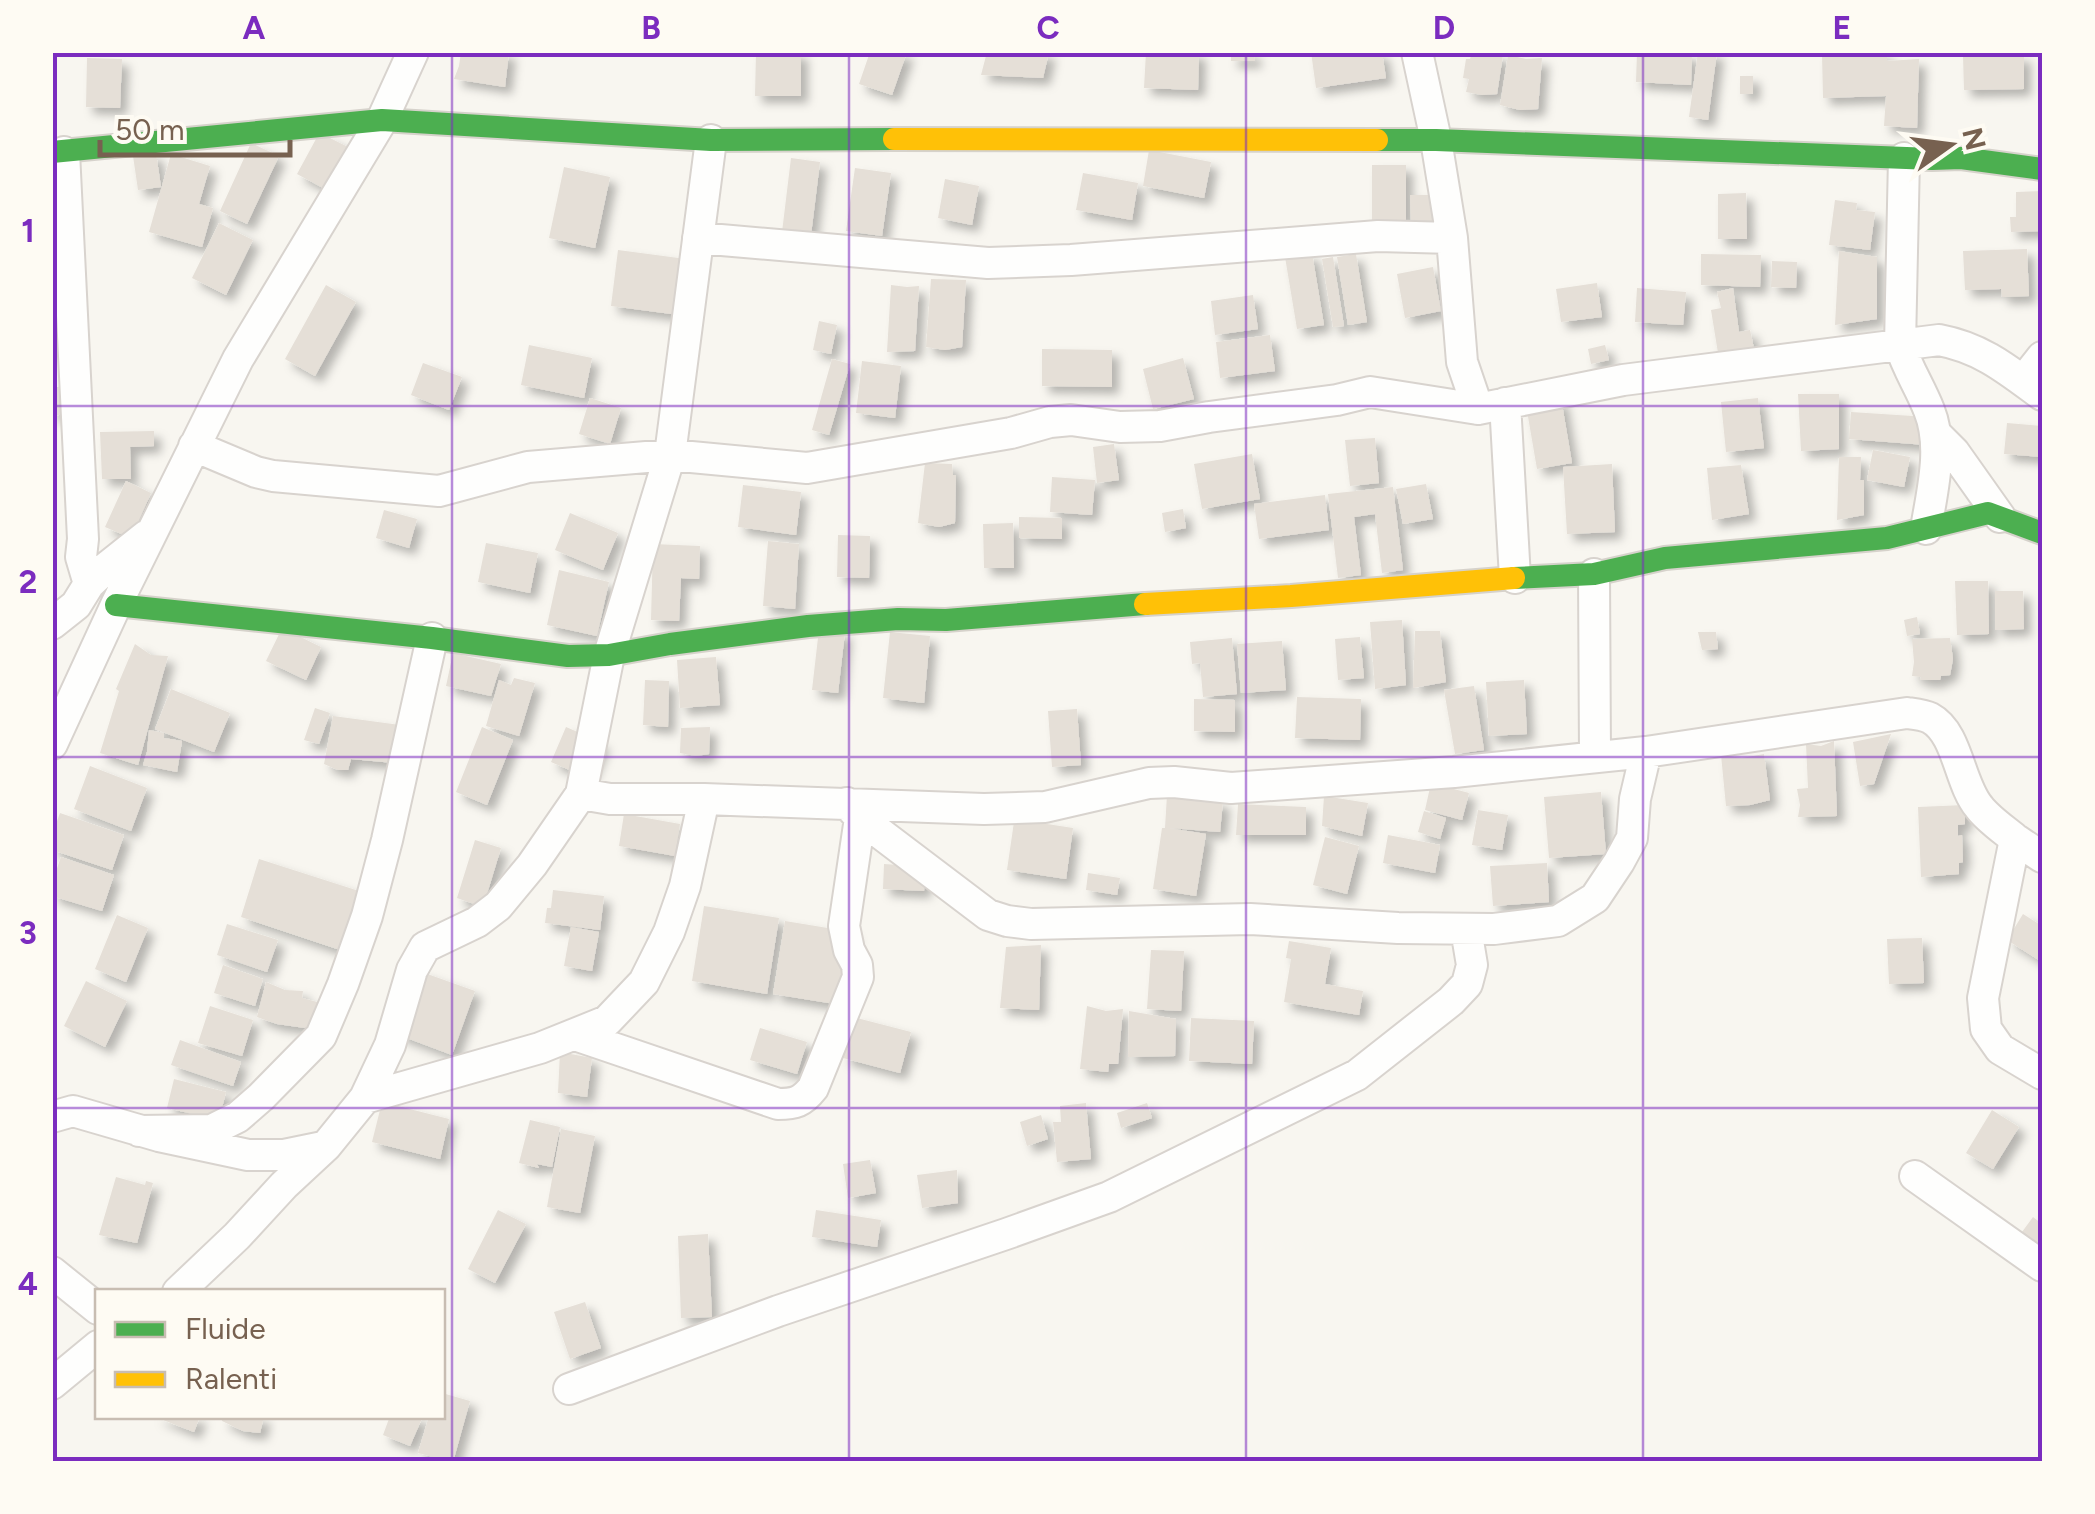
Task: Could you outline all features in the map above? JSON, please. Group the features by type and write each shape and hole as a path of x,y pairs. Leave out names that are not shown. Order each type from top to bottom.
{"street":[{"path":"52,744 238,359 382,120 413,52"},
{"path":"1417,52 1452,238 1462,362 1491,406 1515,578"},
{"path":"89,584 81,557 83,539 58,152 382,120 710,140 1436,140 1961,158 2042,169"},
{"path":"181,1289 326,1146 364,1098 390,1045 412,970 425,947 478,922 498,906 532,866 580,794 609,655 670,455 710,140"},
{"path":"1904,158 1900,344 1931,414 1935,433 1936,470 1926,529"},
{"path":"698,238 988,263 1378,236 1452,238"},
{"path":"194,446 274,476 440,490 528,467 670,455 807,468 1011,433 1050,422 1160,426 1370,392 1491,406 1622,380 1939,340 1962,344 1990,358 2033,388 2042,357"},
{"path":"1935,433 1954,452 2000,517"},
{"path":"116,605 568,656 609,655 808,626 898,618 946,620 1124,604 1594,574 1665,558 1887,538 1988,514 2042,533"},
{"path":"52,624 76,605 89,584 121,554 153,532"},
{"path":"1594,574 1595,756"},
{"path":"139,1130 212,1130 238,1117 321,1036 367,916 432,638"},
{"path":"580,794 610,799 704,799 854,811 1044,807 1149,783 1231,788 1454,772 1646,752 1907,713 1932,718 1953,744 1956,762 1979,807 2042,857"},
{"path":"854,811 988,915 1007,922 1250,919 1494,929 1558,921 1594,898 1632,838 1635,798 1646,752"},
{"path":"364,1098 540,1048 608,1021 644,982 668,932 685,886 704,799"},
{"path":"575,1035 778,1104 796,1104 806,1098 858,978 844,926 854,811"},
{"path":"2015,838 1983,998 1986,1028 2000,1048 2042,1074"},
{"path":"570,1389 778,1311 1108,1197 1356,1075 1451,1001 1466,984 1472,964 1466,928"},
{"path":"52,1117 73,1111 248,1155 284,1154 326,1146"},
{"path":"1915,1176 2042,1266"},
{"path":"52,1272 95,1307"},
{"path":"52,1384 95,1348"}],"building":[{"path":"461,52 509,52 505,87 454,79"},
{"path":"756,52 801,52 801,96 755,96"},
{"path":"870,52 907,52 892,95 859,84"},
{"path":"987,52 1049,52 1043,78 981,75"},
{"path":"1146,52 1199,52 1198,90 1144,88"},
{"path":"1231,52 1254,52 1255,61 1231,61"},
{"path":"1311,52 1382,52 1386,78 1316,88"},
{"path":"1472,52 1503,55 1497,94 1466,92 1469,79 1463,78 1466,59 1470,59"},
{"path":"1637,52 1692,54 1691,85 1636,82"},
{"path":"1698,52 1717,52 1708,120 1689,117"},
{"path":"1887,53 1887,61 1919,59 1917,128 1884,126 1886,96 1823,98 1822,54"},
{"path":"1508,55 1542,58 1538,109 1500,105"},
{"path":"2024,55 2024,89 1964,90 1963,56"},
{"path":"87,58 122,59 120,108 86,107"},
{"path":"1740,76 1753,76 1753,94 1740,94"},
{"path":"328,137 348,147 325,189 297,174 316,139"},
{"path":"251,143 279,156 247,224 220,211"},
{"path":"1149,150 1211,162 1204,198 1143,186"},
{"path":"156,153 161,187 138,190 133,156"},
{"path":"171,154 210,166 199,204 213,208 202,247 149,232"},
{"path":"791,158 820,162 811,235 782,232"},
{"path":"1372,165 1406,165 1406,220 1372,220"},
{"path":"564,167 610,177 595,248 549,238"},
{"path":"855,168 891,173 882,236 846,231"},
{"path":"1083,173 1138,183 1132,220 1076,210"},
{"path":"945,179 979,186 972,225 938,218"},
{"path":"2042,191 2042,231 2011,232 2010,217 2016,217 2016,192"},
{"path":"1746,193 1747,239 1718,239 1718,194"},
{"path":"1410,195 1432,195 1433,222 1411,222"},
{"path":"1835,200 1857,203 1856,210 1875,212 1870,250 1829,245"},
{"path":"219,223 253,240 226,295 192,278"},
{"path":"2027,249 2029,296 2002,297 2001,289 1965,290 1963,251"},
{"path":"618,250 686,259 679,315 611,306"},
{"path":"1839,251 1877,257 1877,319 1835,325"},
{"path":"1312,253 1324,325 1297,329 1285,257"},
{"path":"1356,254 1367,322 1348,325 1337,257"},
{"path":"1701,254 1761,255 1760,287 1701,285"},
{"path":"1333,257 1344,326 1333,327 1322,259"},
{"path":"1772,261 1797,262 1796,288 1771,287"},
{"path":"1433,267 1441,311 1405,318 1397,274"},
{"path":"931,279 966,280 962,347 926,347"},
{"path":"1597,283 1602,317 1561,322 1556,289"},
{"path":"326,285 356,302 315,376 285,359"},
{"path":"891,285 919,286 915,351 887,352"},
{"path":"1637,288 1686,292 1683,325 1635,322"},
{"path":"1733,288 1739,332 1750,330 1755,353 1718,353 1711,310 1721,308 1717,292"},
{"path":"1253,295 1258,329 1215,335 1211,301"},
{"path":"819,321 837,325 831,354 813,350"},
{"path":"1270,335 1275,371 1220,378 1216,342"},
{"path":"529,345 592,358 584,398 521,385"},
{"path":"1605,345 1609,360 1591,364 1588,349"},
{"path":"1042,349 1112,350 1112,387 1042,386"},
{"path":"1183,358 1194,399 1153,409 1143,369"},
{"path":"832,359 850,364 829,435 812,430"},
{"path":"862,361 901,366 895,418 856,413"},
{"path":"423,363 462,377 449,410 411,395"},
{"path":"63,386 66,414 52,416 52,388"},
{"path":"1798,394 1839,394 1839,449 1801,451"},
{"path":"590,398 621,408 610,444 579,434"},
{"path":"1561,398 1572,463 1537,469 1526,405"},
{"path":"1758,398 1764,448 1726,452 1721,402"},
{"path":"1851,412 1928,417 1926,445 1849,439"},
{"path":"2007,423 2042,426 2042,457 2004,454"},
{"path":"154,431 154,446 130,447 131,479 102,479 100,432"},
{"path":"1375,438 1379,483 1350,486 1345,440"},
{"path":"1114,444 1119,480 1097,483 1093,447"},
{"path":"1873,450 1910,457 1904,487 1867,480"},
{"path":"1252,454 1260,499 1202,509 1194,464"},
{"path":"1839,457 1861,457 1864,515 1837,520"},
{"path":"925,463 952,464 956,475 955,523 939,527 918,523"},
{"path":"1612,464 1615,532 1567,534 1563,467"},
{"path":"1741,465 1749,514 1712,520 1707,468"},
{"path":"1052,477 1095,480 1092,515 1050,512"},
{"path":"126,481 151,493 131,538 105,527"},
{"path":"1426,484 1433,519 1403,524 1396,489"},
{"path":"743,485 801,492 796,535 738,527"},
{"path":"1393,487 1403,570 1382,573 1375,514 1354,517 1361,575 1338,578 1328,494"},
{"path":"1325,495 1329,530 1259,539 1254,504"},
{"path":"1183,509 1186,528 1165,532 1162,513"},
{"path":"384,510 417,519 409,548 376,538"},
{"path":"570,513 618,533 603,570 555,550"},
{"path":"1019,517 1062,518 1062,539 1019,538"},
{"path":"1013,523 1014,568 984,568 983,524"},
{"path":"838,535 870,536 869,578 837,577"},
{"path":"768,541 799,544 795,609 763,606"},
{"path":"486,543 538,553 530,593 478,582"},
{"path":"653,544 700,546 699,579 681,578 679,621 651,620"},
{"path":"559,570 609,582 597,636 547,625"},
{"path":"1955,581 1988,581 1989,634 1957,635"},
{"path":"1995,591 2023,591 2024,629 1995,630"},
{"path":"1917,617 1920,634 1907,636 1904,620"},
{"path":"1402,620 1406,685 1375,689 1370,622"},
{"path":"282,628 321,647 306,680 266,661"},
{"path":"819,629 845,632 838,693 812,690"},
{"path":"1415,631 1440,631 1446,682 1413,688"},
{"path":"890,632 930,636 924,703 883,698"},
{"path":"1698,632 1716,632 1718,649 1702,650"},
{"path":"1360,637 1364,678 1338,680 1335,639"},
{"path":"1232,638 1237,694 1203,697 1200,663 1192,664 1190,642"},
{"path":"1950,638 1950,675 1941,676 1940,680 1912,676 1912,639"},
{"path":"1282,641 1286,690 1241,693 1237,644"},
{"path":"135,644 151,655 168,656 138,765 100,753 119,691 116,689"},
{"path":"453,653 501,664 491,696 446,686"},
{"path":"716,657 720,705 680,708 677,660"},
{"path":"514,678 535,683 519,736 486,726 499,680 511,685"},
{"path":"645,680 669,681 668,727 643,725"},
{"path":"1524,680 1527,734 1489,736 1486,682"},
{"path":"1474,686 1484,750 1455,754 1444,690"},
{"path":"171,689 230,713 214,752 155,729"},
{"path":"1297,697 1361,699 1360,740 1295,738"},
{"path":"1194,699 1235,700 1235,732 1194,731"},
{"path":"315,708 330,713 319,744 304,740"},
{"path":"1077,709 1081,765 1052,767 1048,711"},
{"path":"333,716 400,725 394,763 351,759 348,770 324,764"},
{"path":"482,727 513,740 487,805 456,792"},
{"path":"566,727 603,743 588,778 551,762"},
{"path":"710,727 709,754 680,753 681,728"},
{"path":"149,730 182,741 177,772 143,765"},
{"path":"1891,734 1874,784 1860,786 1853,742"},
{"path":"1834,741 1837,816 1798,817 1797,789 1808,788 1806,744 1821,746"},
{"path":"1764,754 1770,800 1726,806 1721,755 1742,758"},
{"path":"90,766 147,788 131,831 74,809"},
{"path":"1431,783 1469,793 1462,820 1425,810"},
{"path":"1601,792 1606,854 1549,858 1544,797"},
{"path":"1167,795 1223,801 1220,832 1169,828 1206,834 1196,896 1153,889"},
{"path":"1324,796 1368,803 1362,836 1322,826"},
{"path":"1238,804 1306,807 1306,835 1236,835"},
{"path":"1965,805 1965,824 1958,825 1963,862 1959,863 1959,874 1921,877 1918,807"},
{"path":"1016,808 1034,822 1073,828 1066,879 1007,870"},
{"path":"1478,810 1508,815 1502,850 1472,845"},
{"path":"1424,811 1446,818 1440,839 1418,832"},
{"path":"60,813 124,835 112,870 52,850 52,835"},
{"path":"624,814 680,824 675,856 619,846"},
{"path":"1388,835 1440,845 1435,873 1383,863"},
{"path":"1325,837 1359,846 1347,894 1313,885"},
{"path":"475,840 501,848 483,907 457,898"},
{"path":"61,857 114,875 102,911 52,896"},
{"path":"259,859 362,892 343,951 241,917"},
{"path":"1547,863 1549,902 1493,906 1490,866"},
{"path":"884,864 926,867 924,891 883,889"},
{"path":"1088,873 1120,878 1117,895 1086,890"},
{"path":"553,890 604,896 600,930 545,923"},
{"path":"704,906 779,918 767,994 692,981"},
{"path":"2023,914 2042,926 2042,962 2007,940"},
{"path":"117,915 148,928 126,982 95,969"},
{"path":"785,921 852,932 841,1005 773,994"},
{"path":"227,924 278,940 267,972 217,955"},
{"path":"571,927 599,932 592,971 564,966"},
{"path":"1922,938 1924,983 1889,984 1887,939"},
{"path":"1289,941 1331,948 1325,984 1363,991 1359,1015 1284,1002 1291,959 1286,958"},
{"path":"1041,945 1039,1010 1000,1008 1006,947"},
{"path":"1151,950 1184,951 1181,1011 1147,1009"},
{"path":"223,965 263,979 255,1006 214,993"},
{"path":"419,971 475,991 452,1055 396,1034"},
{"path":"86,981 127,1001 105,1047 64,1026"},
{"path":"266,982 285,990 303,991 302,998 317,1002 319,1030 257,1017"},
{"path":"210,1006 253,1020 242,1056 198,1043"},
{"path":"1087,1006 1106,1011 1123,1009 1118,1064 1109,1064 1108,1072 1080,1069"},
{"path":"1129,1011 1176,1019 1175,1056 1128,1057"},
{"path":"853,1017 911,1032 900,1073 843,1058"},
{"path":"1191,1018 1254,1021 1252,1064 1189,1061"},
{"path":"760,1028 807,1042 797,1074 750,1060"},
{"path":"180,1040 241,1062 233,1086 171,1065"},
{"path":"560,1052 592,1058 587,1097 558,1093"},
{"path":"174,1079 226,1092 219,1120 167,1108"},
{"path":"382,1102 449,1119 440,1159 372,1142"},
{"path":"1086,1103 1091,1159 1057,1162 1053,1122 1061,1122 1060,1106"},
{"path":"1147,1103 1152,1118 1121,1128 1117,1113"},
{"path":"1992,1110 2019,1127 1993,1169 1966,1153"},
{"path":"1041,1115 1048,1139 1027,1146 1020,1122"},
{"path":"530,1120 560,1127 552,1167 519,1163"},
{"path":"561,1129 595,1136 580,1213 547,1207"},
{"path":"870,1160 876,1193 848,1198 843,1164"},
{"path":"957,1170 958,1203 922,1208 917,1175"},
{"path":"116,1177 145,1185 146,1181 153,1183 137,1243 99,1235"},
{"path":"498,1210 526,1224 495,1283 468,1269"},
{"path":"816,1210 881,1220 877,1247 812,1237"},
{"path":"2033,1217 2042,1224 2039,1246 2022,1232"},
{"path":"708,1234 712,1317 681,1318 678,1236"},
{"path":"585,1302 601,1348 570,1359 554,1312"},
{"path":"445,1394 470,1401 453,1462 418,1453 428,1419 445,1419"},
{"path":"161,1419 199,1419 194,1432"},
{"path":"263,1419 260,1433 243,1431 222,1421"},
{"path":"389,1419 422,1419 410,1446 383,1435"}],"traffic: fast":[{"path":"52,152 382,120 711,140 894,139"},
{"path":"1377,140 1961,158 2042,169"},
{"path":"1514,578 1594,574 1665,558 1887,538 1988,513 2042,533"},
{"path":"116,605 568,656 609,655 808,626 898,619 946,620 1145,604"}],"traffic: slow":[{"path":"894,139 1377,140"},
{"path":"1145,604 1514,578"}]}
